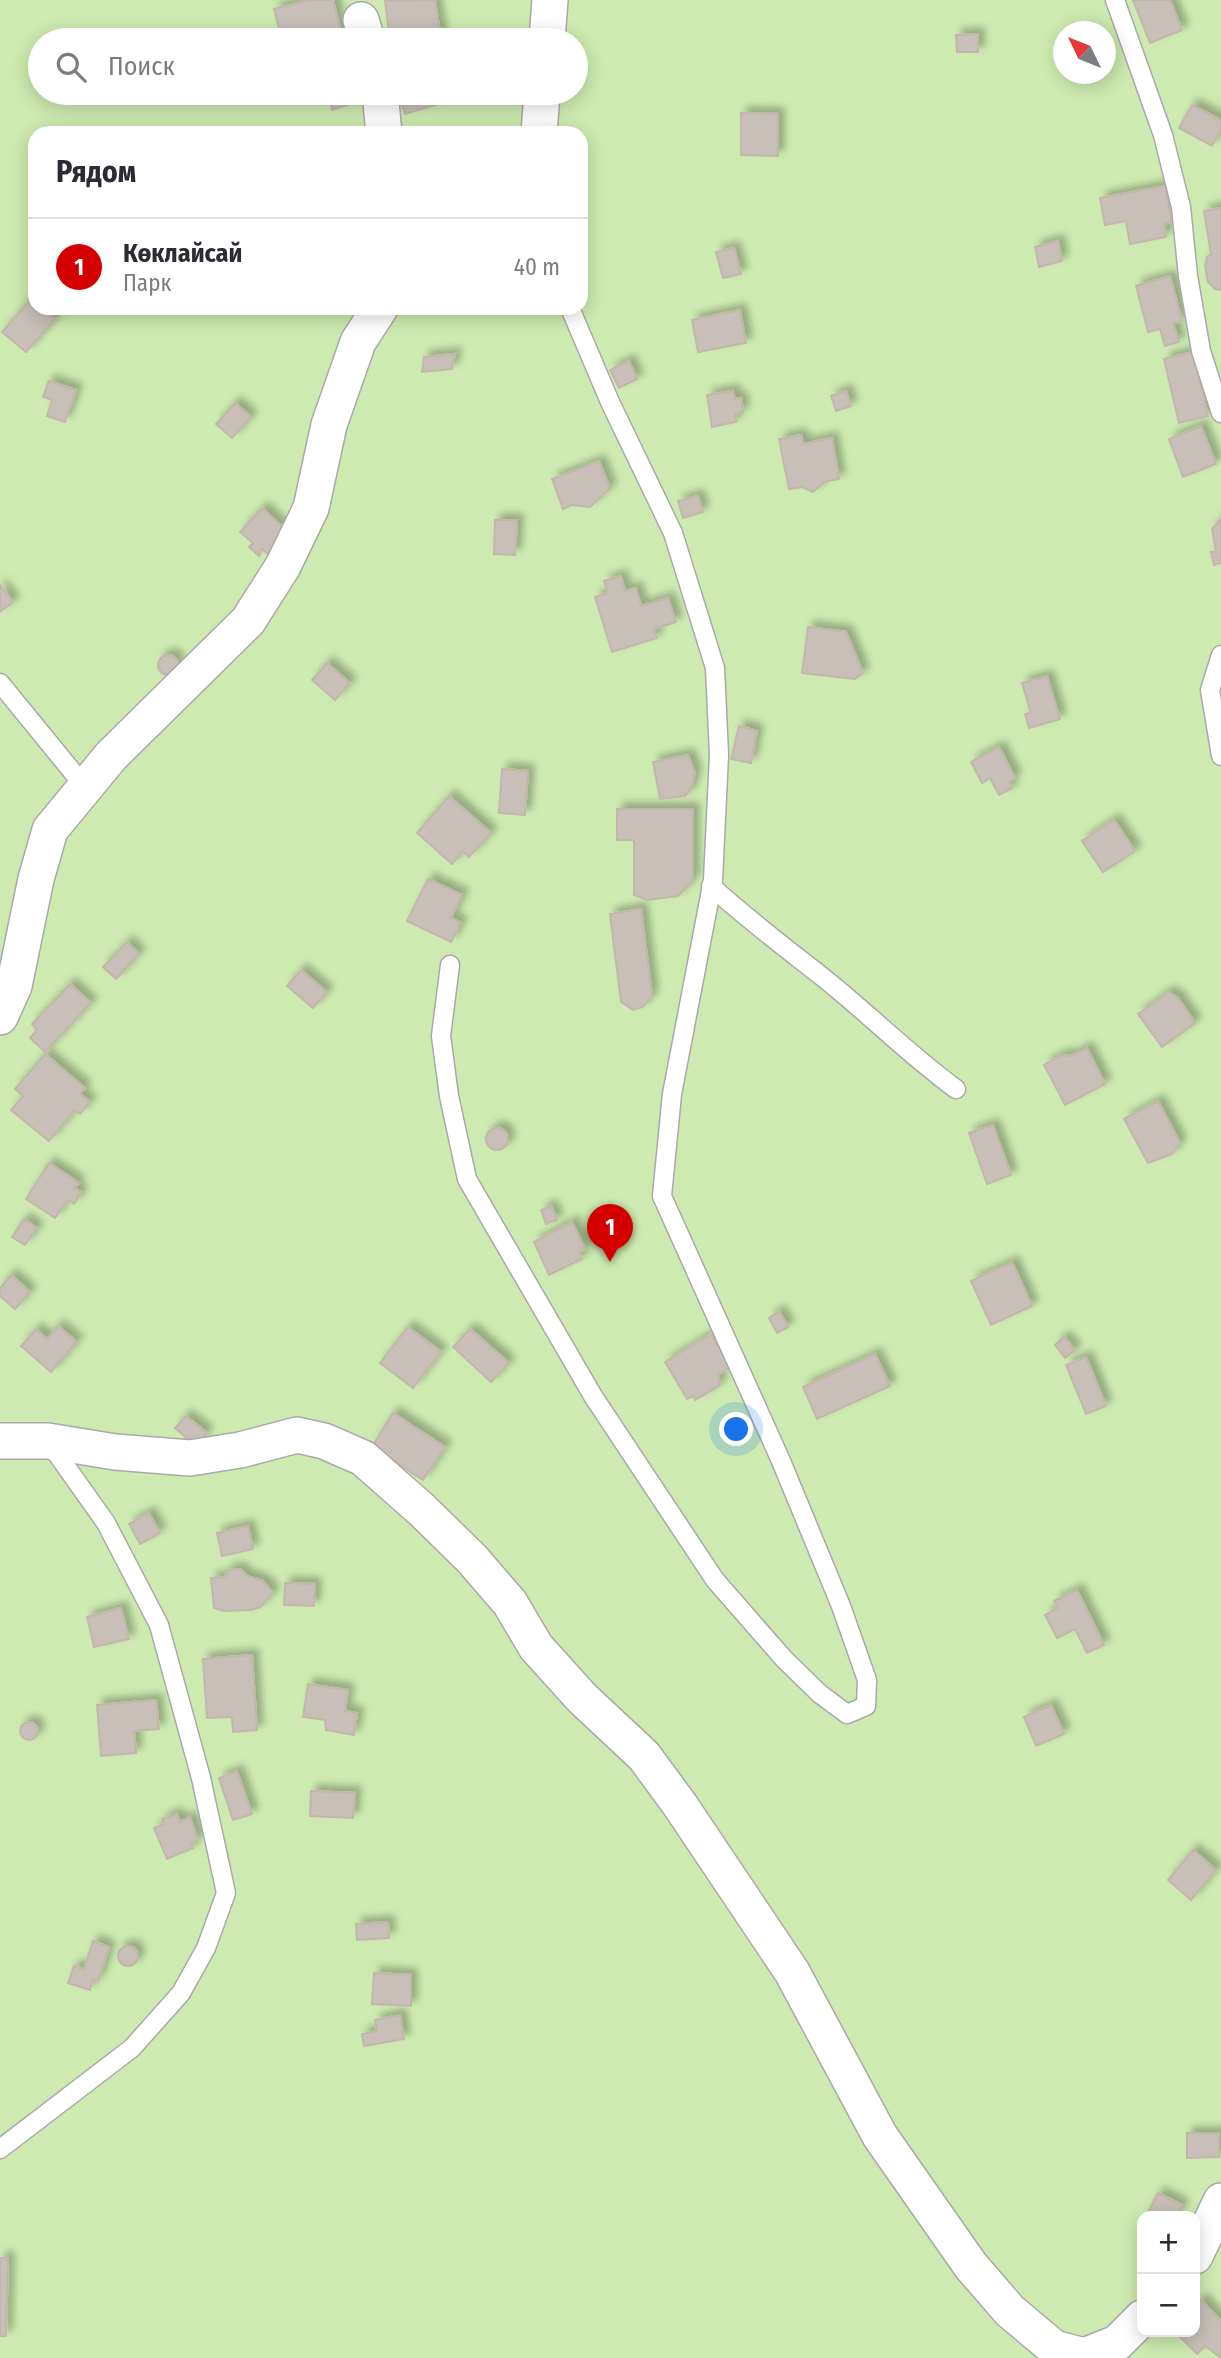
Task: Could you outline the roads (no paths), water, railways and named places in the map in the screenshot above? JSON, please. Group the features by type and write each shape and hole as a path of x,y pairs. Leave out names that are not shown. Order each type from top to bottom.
{"street":[{"path":"548,28 550,0"},
{"path":"381,105 383,126"},
{"path":"540,126 541,105"},
{"path":"0,1017 14,986 36,879 50,830 111,756 248,621 283,566 311,508 329,425 358,342 375,315"},
{"path":"0,1441 48,1441 115,1452 190,1458 240,1450 297,1435 324,1441 363,1458 472,1559 510,1603 536,1647 582,1698 644,1756 792,1972 880,2136 971,2266 1010,2311 1054,2348 1087,2357 1117,2343 1137,2323"},
{"path":"1200,2245 1221,2201"}],"lane":[{"path":"1115,0 1163,135 1181,206 1188,276 1201,351 1221,413"},
{"path":"450,965 441,1036 449,1096 467,1179 593,1396 715,1580 784,1659 820,1694 847,1714 866,1706 867,1680 841,1606 781,1461 662,1196 671,1094 711,886 719,755 715,668 673,533 610,402 573,315"},
{"path":"1221,654 1210,690 1221,756"},
{"path":"0,684 85,787"},
{"path":"711,886 761,931 821,976 912,1057 956,1089"},
{"path":"0,2149 132,2048 181,1993 206,1948 226,1892 201,1778 159,1625 106,1522 48,1441"}],"place":[{"name":"Көклайсай","path":"610,1262"}]}
